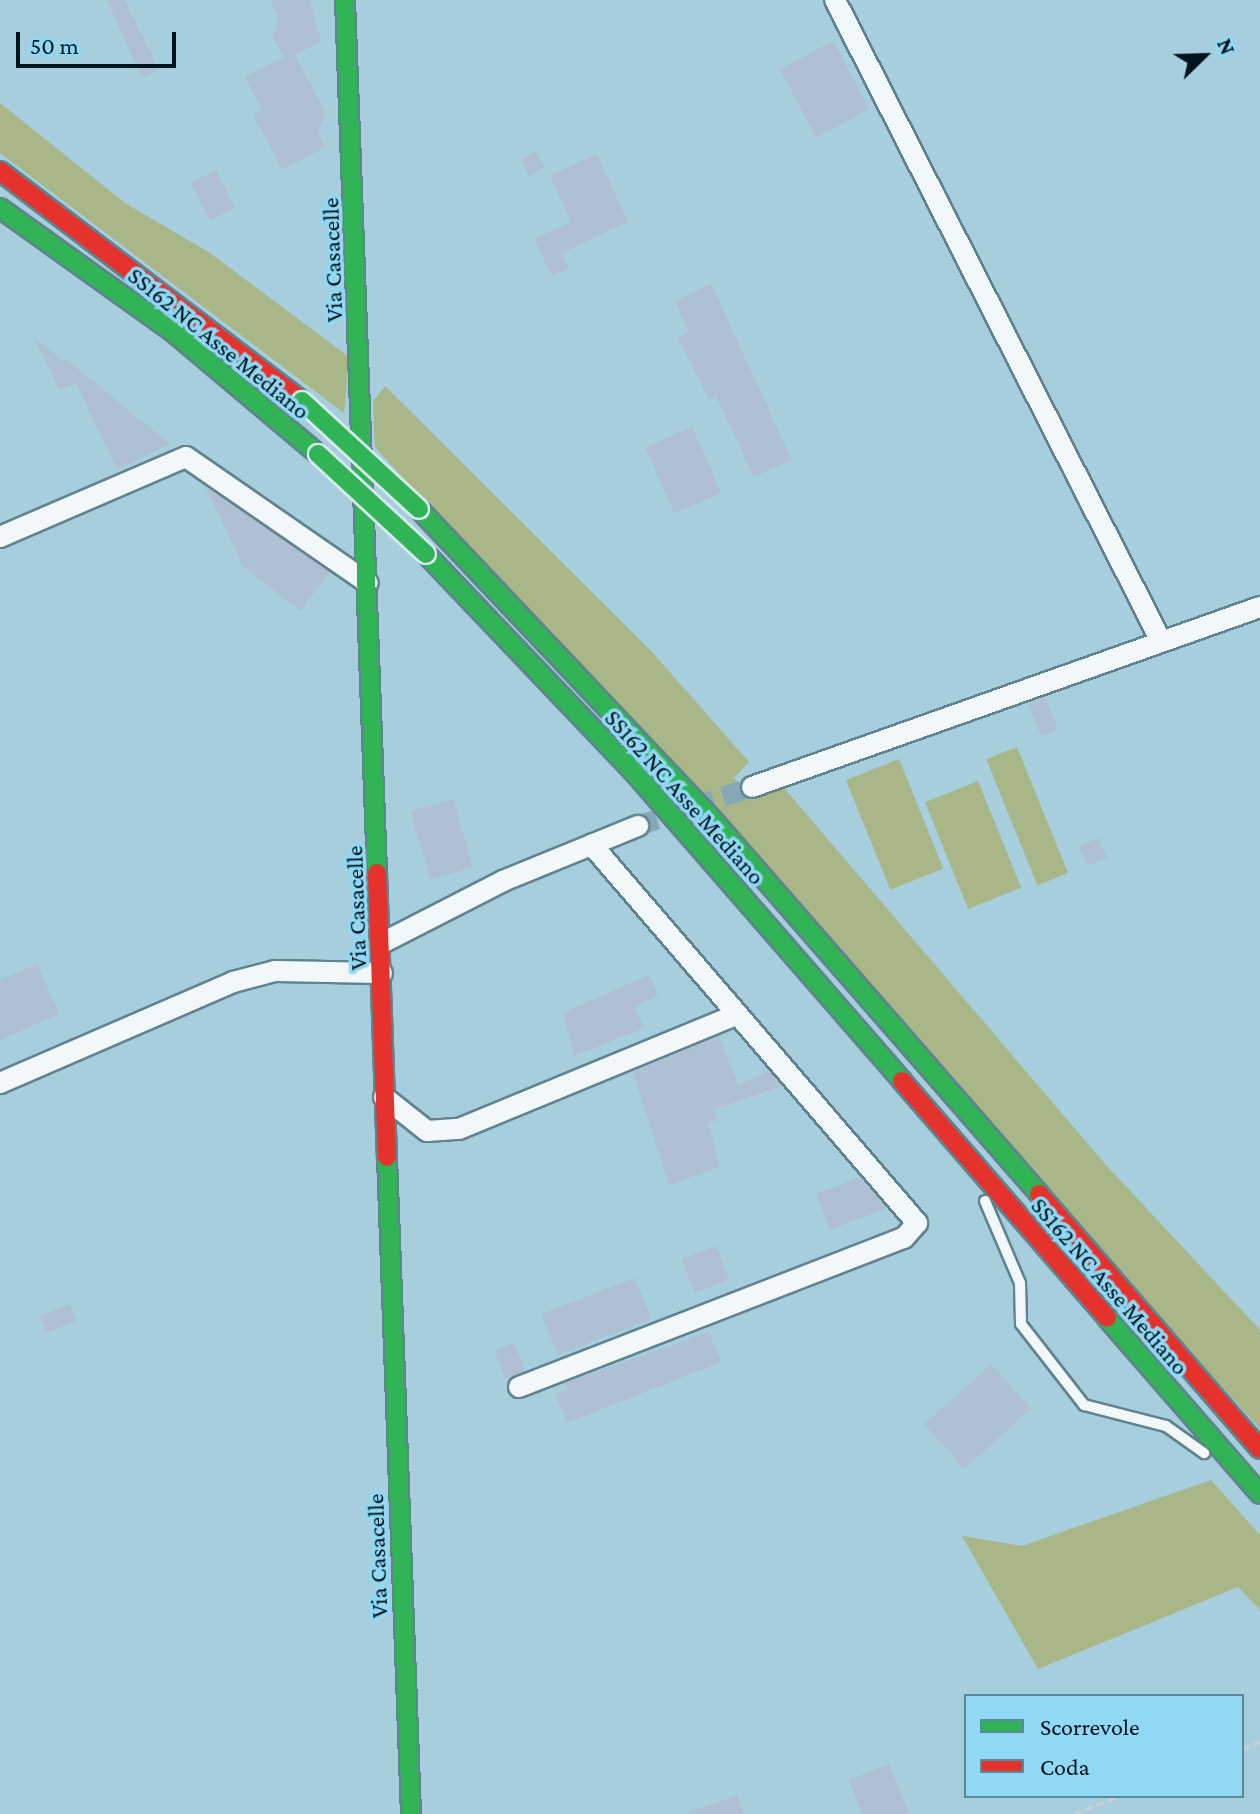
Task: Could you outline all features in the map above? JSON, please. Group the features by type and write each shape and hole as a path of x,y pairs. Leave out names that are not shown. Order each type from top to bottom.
{"main road":[{"name":"Via Casacelle","path":"345,0 382,943 384,1097 411,1814"},
{"name":"SS162 NC Asse Mediano","path":"0,171 302,401 419,509 713,820 1260,1449"},
{"name":"SS162 NC Asse Mediano","path":"0,208 172,331 318,454 426,554 632,770 1260,1494"}],"street":[{"path":"835,0 1161,641"},
{"path":"0,537 186,457 368,583"},
{"path":"752,787 1260,607"},
{"path":"382,943 638,826"},
{"path":"519,1387 915,1229 911,1212 736,1015 592,845"},
{"path":"2,1076 233,982 275,971 382,973"},
{"path":"384,1097 427,1131 459,1129 736,1015"}],"lane":[{"path":"959,1149 1004,1236 1020,1283 1021,1324 1084,1405 1166,1426 1260,1501"}],"path":[{"path":"1074,1814 1115,1798"}],"green space":[{"path":"0,103 125,203 210,253 349,357 344,413 0,153"},
{"path":"385,386 652,652 749,762 734,778 750,800 784,788 1106,1165 1260,1330 1260,1429 375,447 373,402"},
{"path":"1017,747 1068,873 1037,885 986,759"},
{"path":"899,759 943,868 890,890 846,780"},
{"path":"978,781 1021,888 968,909 925,802"},
{"path":"1211,1480 1260,1535 1260,1610 1238,1587 1038,1669 962,1536 1022,1546"}],"building":[{"path":"107,0 124,0 159,70 142,78"},
{"path":"270,0 309,0 321,41 295,55 325,113 318,133 326,147 282,170 253,114 262,110 245,77 284,57 273,37 279,17"},
{"path":"833,41 869,109 816,137 780,69"},
{"path":"536,152 544,168 529,176 521,160"},
{"path":"597,154 628,222 562,253 569,268 552,276 534,239 571,222 550,176"},
{"path":"216,170 235,207 210,220 191,183"},
{"path":"711,284 792,460 754,477 716,396 709,399 678,338 689,332 675,301"},
{"path":"34,339 66,362 63,357 170,444 117,469 76,383 60,390"},
{"path":"692,427 721,493 675,514 645,448"},
{"path":"205,486 330,572 300,611 243,566"},
{"path":"1045,697 1058,729 1041,736 1028,704"},
{"path":"453,799 473,867 430,879 411,811"},
{"path":"1099,838 1107,859 1087,866 1079,846"},
{"path":"37,964 59,1014 0,1040 0,980"},
{"path":"649,975 658,995 635,1006 644,1028 574,1056 563,1013"},
{"path":"719,1036 738,1085 769,1071 782,1086 714,1109 718,1120 708,1123 720,1167 669,1185 633,1072"},
{"path":"860,1177 887,1208 830,1230 816,1194"},
{"path":"716,1246 729,1280 694,1293 681,1259"},
{"path":"635,1278 651,1319 557,1355 542,1314"},
{"path":"70,1304 77,1321 46,1333 39,1316"},
{"path":"709,1332 721,1362 567,1423 555,1394 567,1390 565,1383"},
{"path":"514,1343 525,1371 505,1379 494,1351"},
{"path":"991,1364 1031,1409 964,1469 924,1424"},
{"path":"889,1764 909,1814 862,1814 849,1780"},
{"path":"737,1795 744,1814 690,1814 690,1812"}],"tunnel":[{"path":"638,826 752,787"}],"traffic: fast":[{"path":"345,0 377,873"},
{"path":"0,208 172,331 318,454"},
{"path":"302,401 419,509"},
{"path":"318,454 426,554"},
{"path":"419,509 713,820 1039,1194"},
{"path":"426,554 632,770 902,1081"},
{"path":"387,1157 411,1814"},
{"path":"1107,1318 1260,1494"}],"traffic: jam":[{"path":"0,171 302,401"},
{"path":"377,873 387,1157"},
{"path":"902,1081 1107,1318"},
{"path":"1039,1194 1260,1449"}]}
